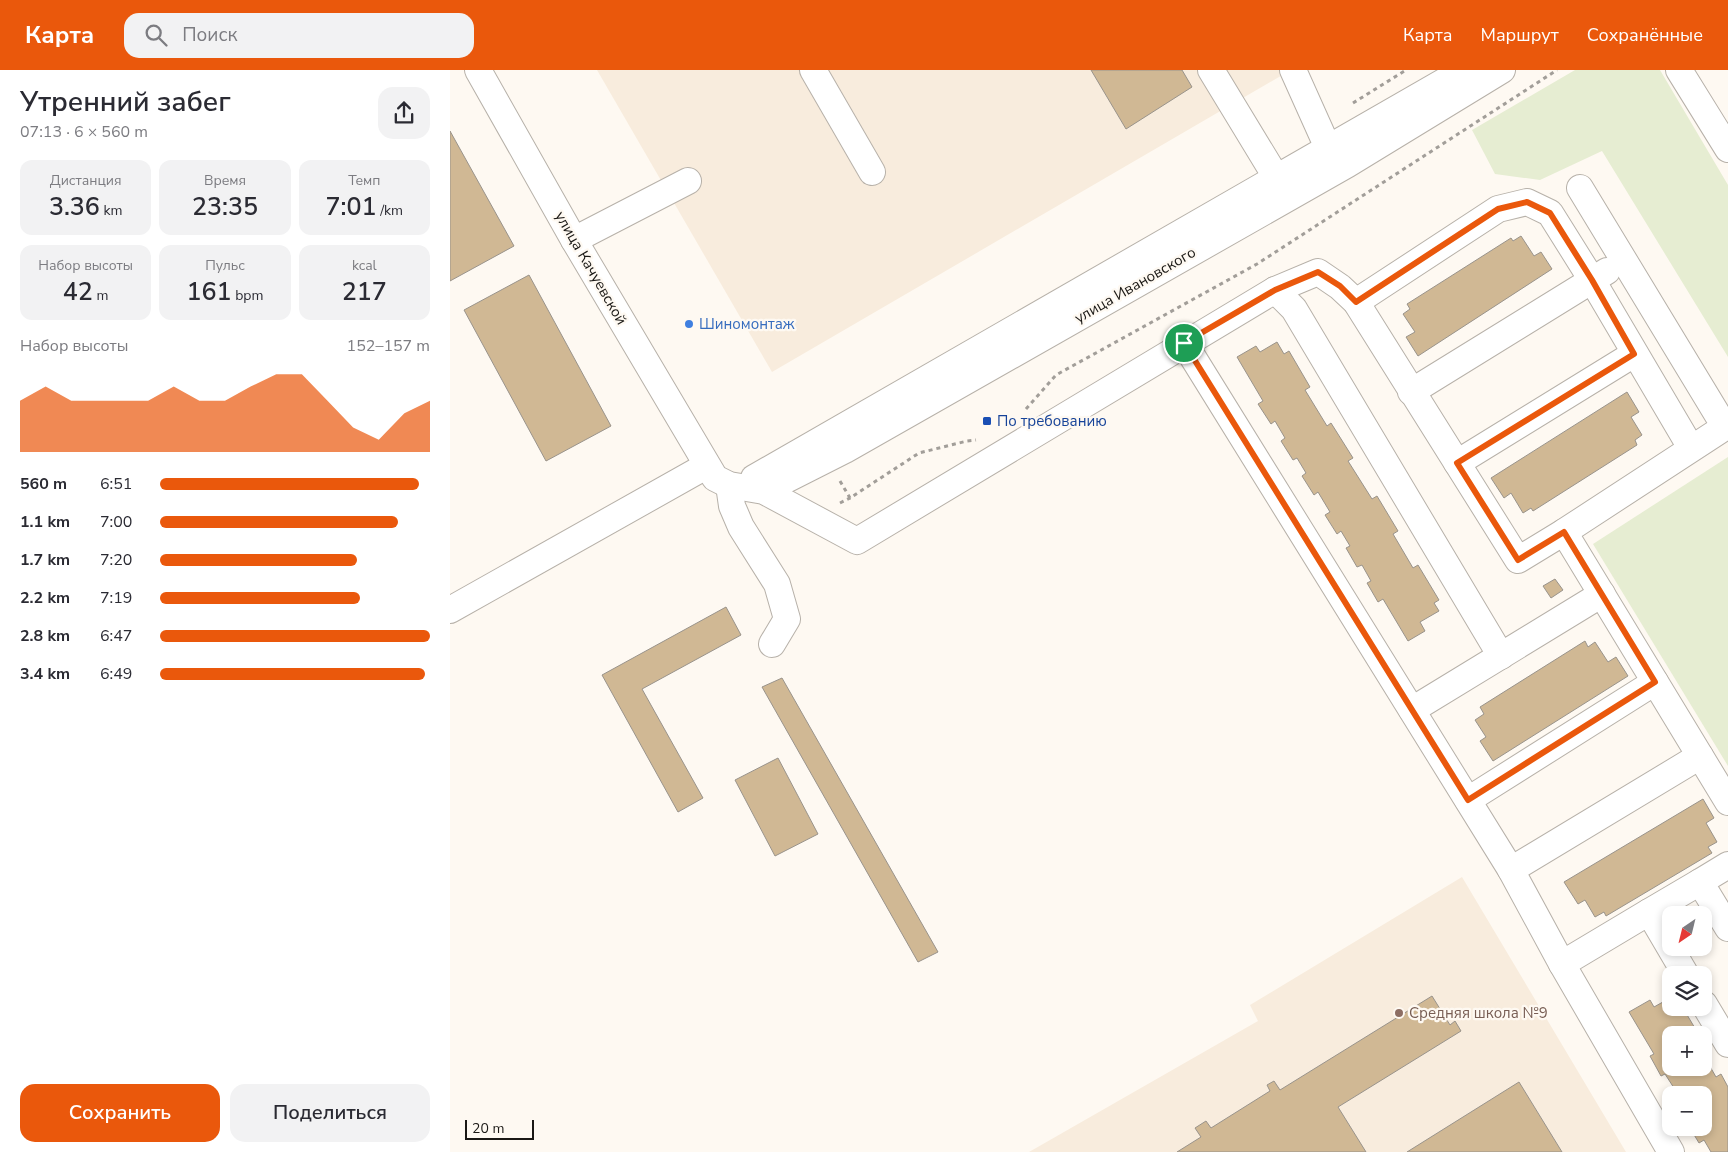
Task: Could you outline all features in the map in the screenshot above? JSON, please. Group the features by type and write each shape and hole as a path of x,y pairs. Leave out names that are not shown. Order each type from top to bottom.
{"street":[{"name":"улица Качуевской","path":"478,70 574,240 706,466 715,478 745,488 857,541 1184,343"},
{"path":"813,70 872,172"},
{"path":"1211,70 1276,178"},
{"path":"1293,70 1328,148"},
{"name":"улица Ивановского","path":"745,488 755,476 1464,70"},
{"name":"улица Ивановского","path":"745,488 853,445 1348,164 1502,70"},
{"path":"1679,70 1727,147"},
{"path":"574,240 688,181"},
{"path":"1580,188 1726,426 1518,560 1356,302 1340,286 1318,272 1275,290 1184,343 1511,870 1562,964 1671,1152"},
{"path":"1356,302 1498,209 1527,202 1550,213 1592,280 1691,448"},
{"path":"1411,392 1624,260"},
{"path":"1275,290 1294,309 1501,656"},
{"path":"1457,463 1634,354"},
{"path":"450,610 706,466"},
{"path":"745,488 732,506 741,527 777,584 787,619 772,644"},
{"path":"1564,532 1728,802"},
{"path":"1412,710 1602,594"},
{"path":"1468,800 1655,682"},
{"path":"1511,870 1700,756"},
{"path":"1562,964 1728,865"},
{"path":"1700,882 1728,928"},
{"path":"1649,912 1681,966"},
{"path":"1711,1016 1728,1044"}],"shaded area":[{"path":"597,70 1291,70 772,372"},
{"name":"Средняя школа №9","path":"1462,877 1626,1152 1029,1152 1258,1021 1250,1005"}],"green space":[{"path":"1575,70 1660,70 1728,185 1728,357 1602,151 1540,180 1495,174 1472,130"},
{"path":"1728,457 1728,766 1593,544"}],"building":[{"path":"1091,70 1182,70 1192,87 1126,129"},
{"path":"450,131 514,246 450,281"},
{"path":"1521,236 1534,256 1541,252 1552,269 1418,356 1406,337 1415,332 1403,314 1410,309 1407,304 1511,238 1513,241"},
{"path":"529,275 611,426 546,461 464,310"},
{"path":"1277,342 1284,354 1289,351 1310,387 1305,390 1327,426 1331,423 1353,458 1348,461 1372,499 1377,496 1398,531 1393,534 1413,568 1418,565 1439,600 1434,603 1439,611 1420,622 1425,631 1408,641 1383,599 1378,602 1367,583 1371,581 1362,565 1357,567 1346,548 1350,546 1341,531 1337,534 1325,515 1330,512 1318,492 1314,495 1302,476 1306,473 1297,458 1293,460 1281,441 1285,438 1275,421 1271,424 1258,404 1263,401 1237,357 1256,346 1260,352"},
{"path":"1627,392 1639,412 1631,417 1642,435 1635,440 1637,445 1533,511 1531,508 1523,513 1511,493 1504,498 1491,478"},
{"path":"1555,579 1563,590 1551,598 1543,586"},
{"path":"726,607 741,635 642,689 703,798 678,812 602,675"},
{"path":"1585,641 1588,647 1595,642 1608,662 1616,657 1628,676 1493,761 1480,741 1486,737 1475,720 1484,714 1480,707"},
{"path":"782,678 938,952 918,962 762,687"},
{"path":"778,758 818,834 775,856 735,780"},
{"path":"1703,799 1714,818 1706,823 1717,842 1708,847 1712,853 1606,916 1604,912 1595,917 1585,900 1578,904 1564,882"},
{"path":"1432,996 1450,1025 1455,1021 1461,1031 1338,1107 1366,1152 1177,1152 1201,1137 1195,1128 1206,1121 1211,1128 1270,1091 1267,1085 1274,1081 1280,1090"},
{"path":"1650,1000 1654,1007 1662,1002 1662,1016 1688,1016 1694,1026 1662,1026 1661,1076 1650,1056 1654,1054 1629,1012"},
{"path":"1712,1070 1716,1077 1721,1074 1728,1087 1728,1152 1711,1152 1704,1140 1699,1143 1695,1136 1712,1136 1712,1086 1673,1086 1666,1076 1712,1076"},
{"path":"1519,1082 1562,1152 1407,1152"}],"place":[{"name":"Шиномонтаж","path":"689,324"},
{"name":"По требованию","path":"987,421"},
{"name":"Средняя школа №9","path":"1399,1013"}],"route":[{"path":"1527,202 1550,213 1592,280 1634,354 1457,463 1518,560 1564,532 1655,682 1468,800 1184,343 1275,290 1318,272 1340,286 1356,302 1498,209 1527,202"}]}
